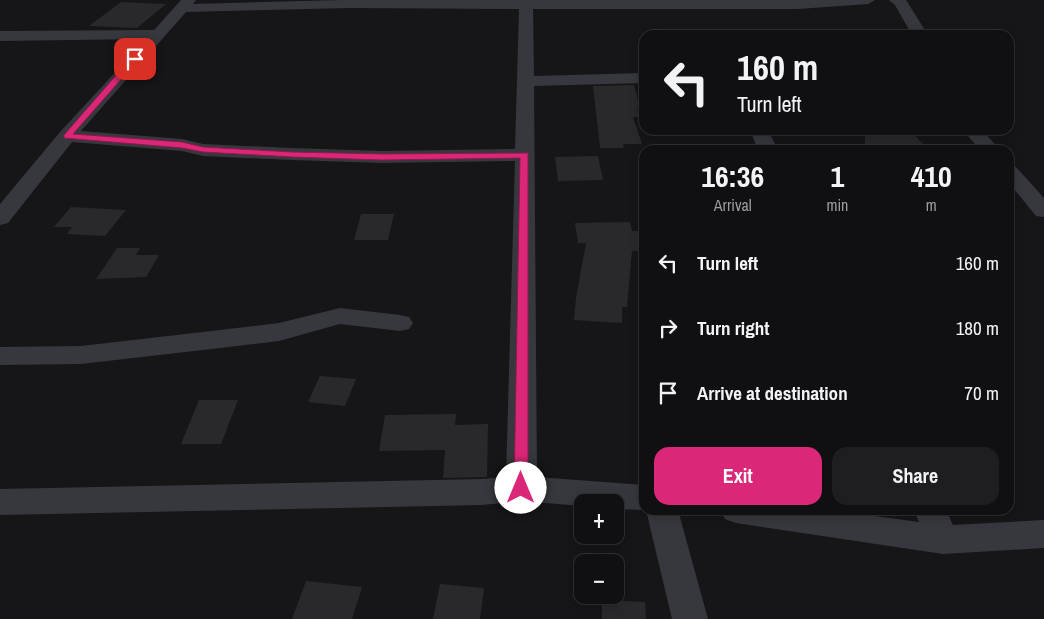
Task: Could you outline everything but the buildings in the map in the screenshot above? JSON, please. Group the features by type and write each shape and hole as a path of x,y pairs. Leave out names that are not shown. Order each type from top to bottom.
{"street":[{"path":"0,218 67,136 156,34 186,4 526,2 798,5 868,0"},
{"path":"896,0 919,30"},
{"path":"521,488 527,81 526,2"},
{"path":"0,36 156,34"},
{"path":"527,81 639,78"},
{"path":"976,135 986,145"},
{"path":"67,136 182,145 203,150 292,154 382,157 525,155"},
{"path":"1014,177 1044,211"},
{"path":"0,356 81,355 220,339 279,332 340,316 400,323"},
{"path":"0,502 423,493 521,488 639,498"},
{"path":"663,515 690,619"},
{"path":"770,515 943,540 1044,534"},
{"path":"932,515 943,540"}],"route":[{"path":"135,59 67,136 182,145 203,150 292,154 382,157 525,155 521,488"}]}
